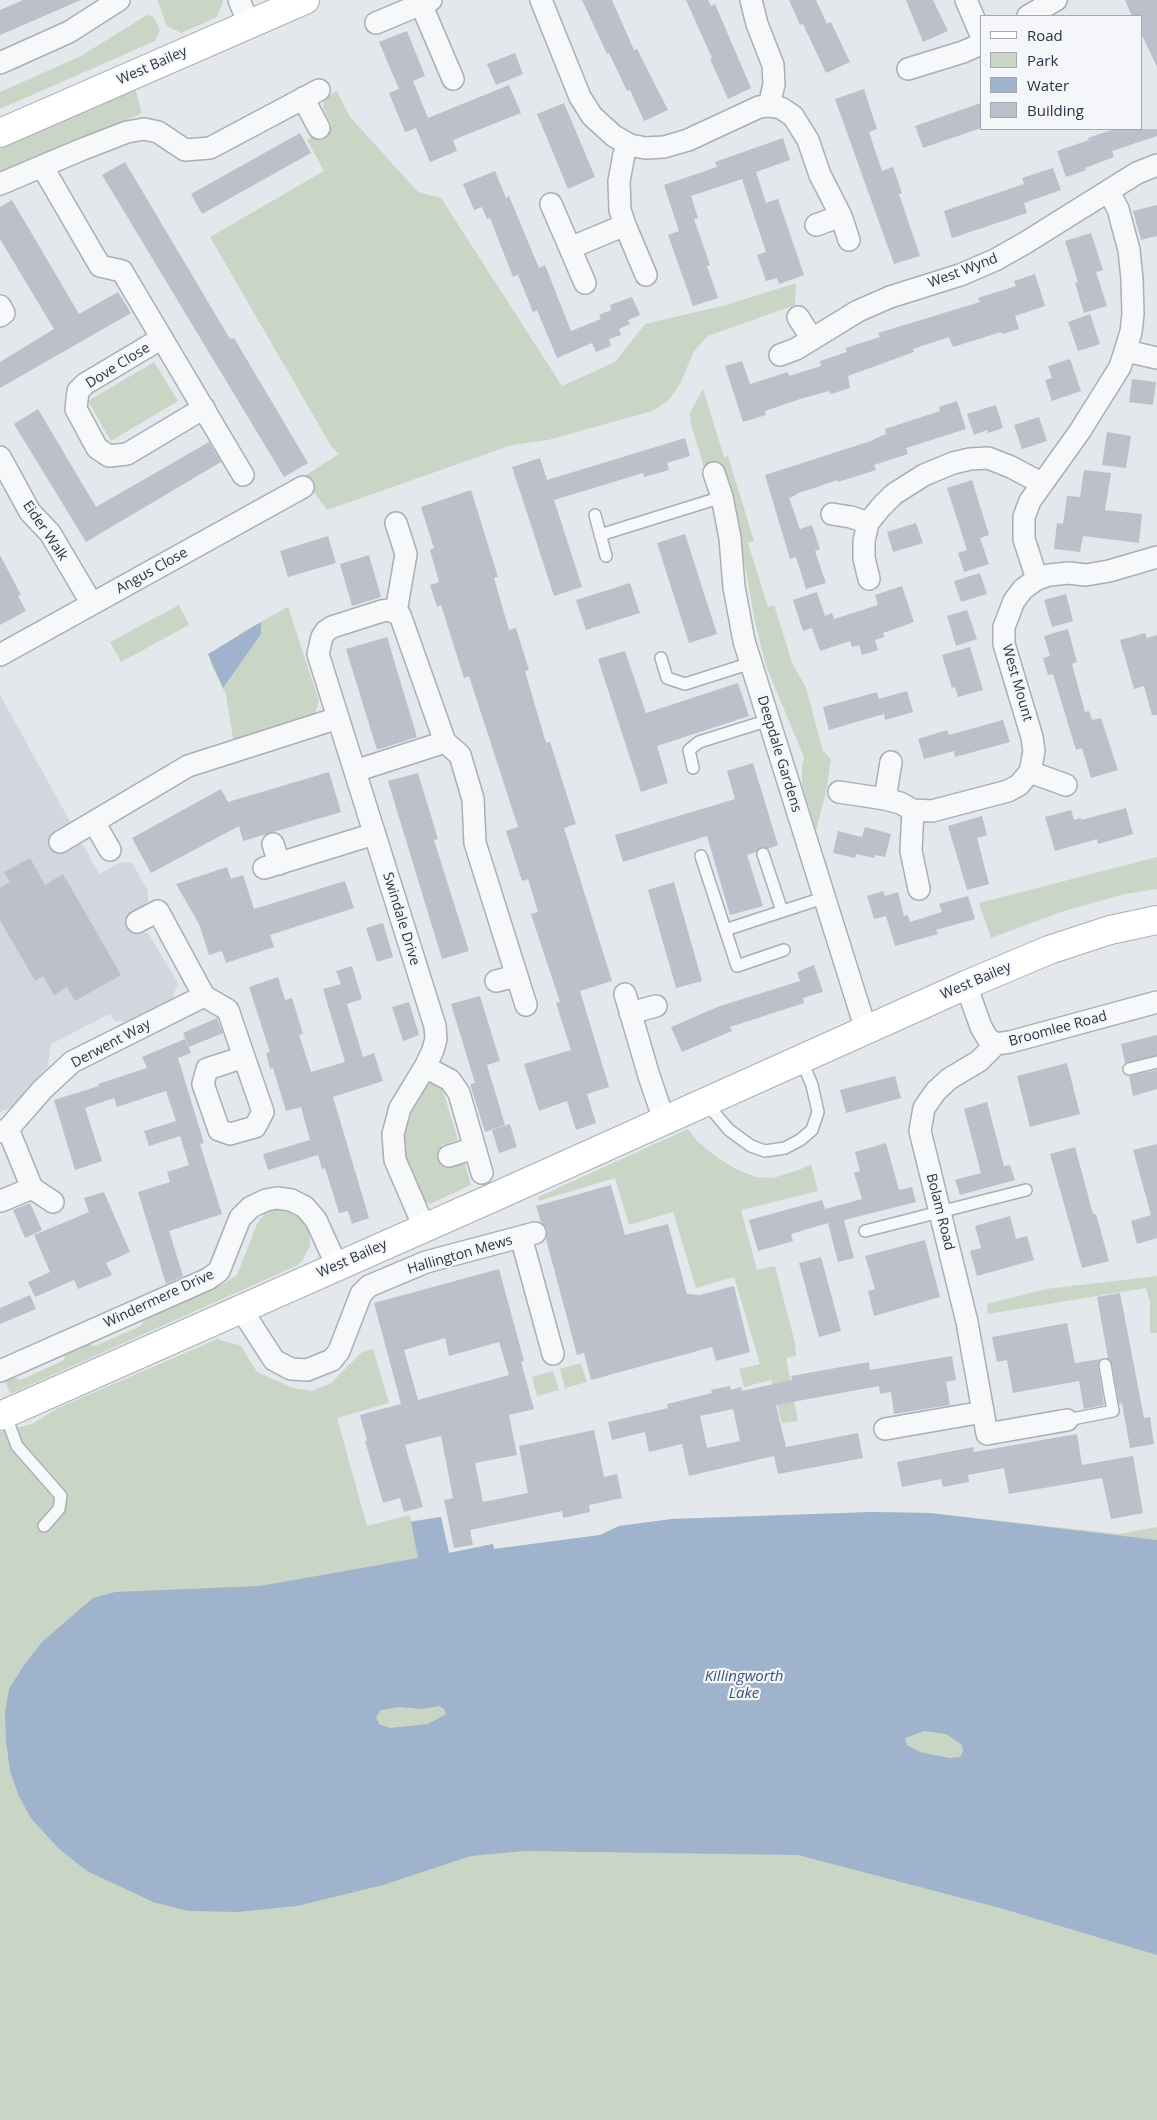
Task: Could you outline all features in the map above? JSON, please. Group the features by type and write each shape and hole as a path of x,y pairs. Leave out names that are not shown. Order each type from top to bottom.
{"street":[{"path":"0,63 69,32 119,0"},
{"name":"West Bailey","path":"0,133 244,12 305,0"},
{"path":"542,0 580,97 592,116 614,136 630,145 646,148 664,147 688,140 759,106 770,106 787,112 797,120 808,140 820,175 841,216 849,240"},
{"path":"752,0 757,24 773,66 774,84 770,106"},
{"path":"966,0 980,33"},
{"path":"1030,15 1056,0"},
{"path":"376,23 426,2 453,79"},
{"path":"908,70 980,44"},
{"path":"0,184 128,132 144,129 158,132 185,150 210,148 311,94 319,128"},
{"path":"630,145 624,154 619,181 620,210 624,225 646,275"},
{"name":"West Wynd","path":"780,355 796,349 858,311 890,297 960,275 994,260 1109,192 1137,173 1157,164"},
{"name":"Dove Close","path":"42,166 100,266 122,271 243,475"},
{"path":"1037,579 1024,539 1024,517 1030,501 1100,400 1120,367 1132,332 1130,260 1118,209 1109,192"},
{"path":"551,204 585,283"},
{"path":"816,225 841,216"},
{"path":"570,248 624,225"},
{"path":"0,306 4,313 0,316"},
{"path":"798,317 812,339"},
{"name":"Dove Close","path":"162,338 86,384 78,391 76,409 97,448 109,456 127,454 204,408"},
{"path":"1126,352 1157,358"},
{"name":"Eider Walk","path":"0,457 30,512 50,533 92,604"},
{"path":"869,579 864,558 864,541 868,523 894,494 924,475 970,458 988,458 1011,467 1041,483"},
{"name":"Deepdale Gardens","path":"714,474 722,497 730,538 734,587 744,641 823,898 866,1030"},
{"name":"Angus Close","path":"0,655 303,487"},
{"path":"832,514 851,517 868,523"},
{"path":"396,523 406,554 396,612 400,614 404,623 444,742 460,755 473,799 476,843 526,1005"},
{"name":"West Mount","path":"1030,772 1034,751 1032,738 1004,644 1004,627 1014,601 1023,589 1037,579 1059,574 1086,575 1109,571 1157,557"},
{"name":"Swindale Drive","path":"396,612 382,611 332,627 322,637 318,654 435,1026 434,1050 426,1068 400,1108 393,1134 394,1160 424,1227"},
{"path":"60,842 188,766 338,718"},
{"path":"355,771 444,742"},
{"path":"885,799 891,762"},
{"path":"839,792 885,799 900,803 913,810 932,811 1008,791 1019,785 1030,772 1066,785"},
{"path":"913,810 911,851 919,889"},
{"path":"94,822 110,850"},
{"path":"272,859 374,834"},
{"path":"138,922 158,911 204,996 228,1010 244,1057"},
{"name":"West Bailey","path":"3,1415 966,984 1049,950 1110,930 1157,920"},
{"path":"496,981 517,976"},
{"name":"Broomlee Road","path":"966,984 981,1027 988,1039 996,1044 1157,1002"},
{"name":"Derwent Way","path":"32,1188 4,1131 42,1090 72,1062 204,996"},
{"path":"656,1006 628,1004 664,1120"},
{"name":"Bolam Road","path":"996,1044 979,1062 949,1079 936,1091 924,1108 920,1131 967,1322 987,1434 1066,1420"},
{"path":"426,1068 450,1080 459,1093 482,1173"},
{"path":"449,1156 475,1148"},
{"path":"1,1201 32,1188 53,1202"},
{"name":"Windermere Drive","path":"0,1371 208,1279 219,1272 240,1218 251,1207 266,1200 276,1198 291,1200 305,1207 316,1220 337,1266"},
{"name":"Hallington Mews","path":"241,1309 274,1360 291,1369 307,1370 332,1360 339,1350 361,1294 369,1286 426,1262 528,1235 553,1354"},
{"path":"885,1429 983,1412"}],"lane":[{"path":"600,535 722,497"},
{"path":"595,515 606,556"},
{"path":"661,658 667,678 685,684 751,663"},
{"path":"693,768 689,750 699,742 769,720"},
{"path":"764,854 782,911"},
{"path":"701,856 737,966 784,950"},
{"path":"725,930 823,898"},
{"path":"704,1101 729,1130 751,1146 765,1150 785,1148 800,1140 812,1130 818,1112 812,1085 801,1059"},
{"path":"1129,1069 1157,1062"},
{"path":"865,1231 1026,1190"},
{"path":"1066,1420 1113,1411 1105,1365"},
{"path":"3,1415 17,1446 61,1496 59,1509 44,1526"}],"shaded area":[{"path":"0,695 99,874 121,862 132,863 148,891 148,902 129,914 140,932 148,933 178,983 171,1002 130,1022 115,1021 110,1014 51,1044 48,1066 14,1107 0,1112"}],"green space":[{"path":"157,0 223,1 217,17 181,33 167,26"},
{"path":"147,15 154,17 160,30 155,41 0,109 0,92 81,56"},
{"path":"135,88 142,113 0,175 0,149"},
{"path":"337,91 350,117 418,192 441,198 562,386 615,362 645,324 726,305 796,283 795,305 708,336 694,351 680,384 669,400 652,411 548,440 512,445 327,510 303,477 339,454 331,446 210,237 324,171 307,140 332,125 323,108 324,98"},
{"path":"154,362 178,401 111,441 88,401"},
{"path":"703,389 724,457 728,456 754,541 748,543 768,607 774,605 792,662 806,688 823,751 831,759 826,792 816,830 802,785 804,757 766,666 755,622 736,516 720,472 704,467 691,424 690,413"},
{"path":"179,605 189,625 121,662 110,642"},
{"path":"288,607 319,701 314,718 234,744 226,695 210,662 233,645 239,634"},
{"path":"1157,857 1157,889 1125,894 1064,911 991,938 979,903"},
{"path":"437,1082 442,1088 458,1140 441,1145 447,1165 464,1160 471,1185 430,1204 421,1197 402,1154 402,1124 424,1085"},
{"path":"688,1129 697,1141 715,1156 736,1169 755,1177 773,1178 811,1164 818,1191 741,1210 757,1270 775,1266 795,1343 796,1356 786,1358 798,1421 782,1423 771,1380 744,1387 739,1369 760,1364 734,1277 696,1288 673,1212 629,1225 615,1178 539,1201 538,1197"},
{"path":"273,1208 282,1208 299,1214 309,1228 310,1246 302,1261 296,1266 10,1394 5,1380 12,1377 21,1380 64,1360 65,1353 87,1343 95,1346 141,1326 145,1317 225,1283 237,1275 257,1224 264,1214"},
{"path":"1157,1276 1157,1333 1150,1333 1150,1302 1146,1288 988,1314 987,1304 1046,1289"},
{"path":"217,1339 241,1346 257,1372 293,1388 312,1391 331,1383 362,1352 373,1349 389,1403 337,1418 367,1526 410,1515 411,1521 441,1517 449,1553 493,1544 494,1549 600,1535 619,1526 672,1519 872,1512 930,1513 1119,1534 1157,1527 1157,2120 0,2120 0,1432 32,1424 58,1408"},
{"path":"581,1363 587,1382 565,1388 560,1369"},
{"path":"553,1371 559,1390 537,1396 532,1377"}],"water":[{"path":"261,622 261,634 223,688 208,654"},
{"name":"Killingworth Lake","path":"872,1512 930,1513 1157,1540 1157,1955 1000,1908 798,1855 524,1851 471,1856 383,1885 297,1906 238,1912 188,1911 153,1902 87,1871 58,1848 30,1817 18,1794 10,1771 6,1741 5,1713 9,1689 24,1665 43,1641 93,1598 115,1592 260,1586 418,1558 411,1522 441,1517 449,1553 493,1544 494,1549 600,1535 619,1526 672,1519","holes":["439,1706 444,1709 446,1714 428,1724 390,1728 379,1724 376,1717 381,1710 400,1707 421,1709","924,1731 946,1734 962,1745 963,1751 960,1757 950,1758 920,1752 907,1745 905,1738"]}],"building":[{"path":"23,0 81,0 0,35 0,10"},
{"path":"582,0 612,0 634,50 637,49 668,110 644,121 630,90 627,91 609,53 607,54"},
{"path":"686,0 708,0 711,6 715,4 751,88 728,99"},
{"path":"789,0 816,0 827,24 831,22 850,62 826,73 803,24 800,25"},
{"path":"906,0 933,0 948,31 923,42"},
{"path":"1125,0 1157,0 1157,67 1142,35 1142,15 1132,15"},
{"path":"407,31 425,76 413,81 428,118 509,85 521,113 453,140 457,151 430,162 416,128 405,132 389,93 399,89 379,42"},
{"path":"515,53 523,74 496,85 487,64"},
{"path":"864,89 877,129 869,132 882,171 893,167 902,193 899,194 920,256 894,264 835,99"},
{"path":"564,103 595,177 568,189 537,114"},
{"path":"980,103 980,128 923,148 915,126"},
{"path":"1157,129 1157,136 1112,151 1114,157 1066,177 1057,151 1089,140 1088,138 1111,130"},
{"path":"300,133 311,153 202,214 191,194"},
{"path":"783,138 790,160 756,172 766,203 778,199 804,275 779,284 777,278 766,281 757,255 766,252 742,179 691,196 698,218 694,219 710,265 707,266 718,298 693,306 668,235 679,231 664,185 717,167 715,162"},
{"path":"125,162 230,339 234,338 308,463 284,477 102,175"},
{"path":"1053,168 1061,190 1024,203 1027,213 952,238 944,211 1024,184 1022,178"},
{"path":"495,171 506,198 509,196 539,268 545,265 571,331 601,319 599,315 611,310 610,305 632,297 640,315 628,320 630,324 619,329 621,335 609,339 611,346 596,352 592,343 557,358 537,310 533,312 518,275 513,277 490,218 487,219 482,207 474,210 463,184"},
{"path":"12,200 79,314 118,292 131,313 0,388 0,362 54,329 0,239 0,207"},
{"path":"1157,205 1157,236 1141,240 1133,211"},
{"path":"1091,233 1103,270 1096,272 1107,306 1084,313 1075,283 1078,282 1065,241"},
{"path":"1035,274 1045,306 1015,316 1019,329 1002,334 1001,332 953,347 949,337 913,349 914,352 848,376 850,388 831,394 829,391 800,399 765,411 766,415 743,422 725,366 742,361 750,384 788,372 789,376 821,366 820,361 847,352 845,348 880,337 878,333 980,302 978,298 1016,286 1014,281"},
{"path":"1090,314 1100,344 1078,351 1068,322"},
{"path":"1070,359 1081,391 1052,401 1045,380 1052,378 1048,366"},
{"path":"1132,379 1156,382 1153,405 1129,402"},
{"path":"957,401 966,429 906,448 908,454 874,465 876,470 838,482 838,480 789,498 800,529 812,525 820,549 815,551 826,583 806,589 796,557 790,559 765,475 874,440 886,434 885,429 940,411 939,407"},
{"path":"996,405 1003,428 988,433 987,430 974,435 967,414"},
{"path":"38,409 96,507 209,442 221,462 86,542 14,424"},
{"path":"1039,417 1047,441 1022,449 1014,425"},
{"path":"1107,432 1131,436 1126,468 1102,465"},
{"path":"685,438 690,456 667,463 669,470 644,477 643,473 554,500 582,587 554,596 512,467 540,458 547,480"},
{"path":"1084,470 1111,473 1105,510 1142,514 1139,543 1083,536 1080,552 1054,549 1057,523 1063,524 1067,496 1080,497"},
{"path":"972,480 989,535 980,538 989,564 964,572 958,553 967,550 947,488"},
{"path":"471,490 498,577 494,578 509,630 516,628 529,670 525,671 546,743 550,742 576,824 564,828 612,981 580,991 609,1087 587,1094 596,1123 576,1130 567,1101 539,1111 524,1064 571,1050 556,1003 560,1002 531,914 538,912 528,879 522,881 506,831 518,827 469,676 464,678 441,605 437,607 430,585 439,582 430,550 434,548 421,507"},
{"path":"916,523 923,543 893,552 887,532"},
{"path":"685,534 717,634 689,643 657,543"},
{"path":"328,536 336,563 288,577 280,551"},
{"path":"0,555 21,595 18,596 26,611 0,625"},
{"path":"369,555 381,597 352,606 340,564"},
{"path":"980,573 987,594 961,602 954,581"},
{"path":"630,583 640,613 586,630 576,600"},
{"path":"902,586 914,622 883,633 884,637 875,640 878,650 862,655 859,645 852,647 850,641 820,651 812,628 803,631 793,600 817,592 825,616 832,613 834,619 878,605 875,595"},
{"path":"1066,594 1073,621 1052,627 1044,600"},
{"path":"967,610 977,639 956,646 947,616"},
{"path":"1068,629 1077,662 1072,664 1085,712 1089,711 1092,720 1101,718 1118,770 1091,778 1082,748 1076,750 1053,674 1048,675 1043,658 1050,656 1044,636"},
{"path":"1145,633 1147,638 1157,635 1157,715 1152,715 1144,686 1134,689 1120,640"},
{"path":"387,637 417,737 377,750 346,649"},
{"path":"970,647 983,690 958,697 955,687 952,688 942,655"},
{"path":"625,651 646,713 738,683 749,716 657,746 668,783 641,792 598,659"},
{"path":"907,691 913,712 885,720 884,714 829,730 823,707 877,692 879,699"},
{"path":"1003,720 1010,742 955,757 954,751 924,759 918,739 947,730 949,735"},
{"path":"753,763 778,845 768,849 761,847 756,852 747,855 763,906 730,915 707,836 623,862 615,835 735,799 727,771"},
{"path":"329,772 341,812 243,841 239,826 151,873 132,838 221,789 228,802"},
{"path":"418,773 438,839 434,840 469,951 442,959 388,781"},
{"path":"1126,808 1133,834 1098,844 1097,839 1055,851 1045,817 1071,810 1074,820 1081,818 1081,820"},
{"path":"982,816 987,835 977,838 989,884 967,890 948,826"},
{"path":"865,827 891,834 885,857 874,855 875,858 856,854 855,858 833,853 838,831 862,837"},
{"path":"30,858 45,885 63,874 121,975 75,1001 67,987 54,995 43,976 35,981 0,920 0,888 10,882 4,872"},
{"path":"227,867 231,879 243,875 254,909 345,881 354,908 270,935 274,947 226,963 222,951 209,955 199,924 176,884"},
{"path":"674,882 702,981 676,988 648,890"},
{"path":"883,891 885,896 898,892 904,916 908,915 910,922 942,912 939,904 968,896 975,919 936,930 938,934 895,946 886,916 874,919 867,896"},
{"path":"383,923 393,957 377,962 366,928"},
{"path":"814,965 823,992 803,998 804,1003 730,1027 732,1031 682,1052 671,1027 720,1006 800,981 797,972"},
{"path":"352,966 362,999 347,1004 363,1057 374,1053 383,1081 333,1097 369,1218 352,1224 348,1211 339,1213 325,1168 322,1169 318,1155 268,1170 263,1154 310,1140 301,1107 286,1111 273,1068 270,1069 266,1053 270,1052 249,987 278,977 285,1000 292,998 303,1034 299,1035 311,1072 345,1062 323,989 341,984 336,971"},
{"path":"480,996 500,1061 487,1065 505,1125 485,1132 470,1084 475,1083 451,1004"},
{"path":"409,1002 419,1035 403,1041 392,1007"},
{"path":"217,1018 223,1033 189,1047 183,1033"},
{"path":"1157,1035 1157,1055 1125,1063 1121,1044"},
{"path":"185,1039 191,1053 178,1058 204,1143 200,1144 222,1214 169,1231 183,1276 166,1284 138,1192 170,1182 167,1172 189,1165 180,1136 149,1146 144,1131 176,1121 166,1091 117,1107 114,1098 85,1108 102,1161 75,1170 54,1100 147,1068 142,1057"},
{"path":"1067,1063 1080,1114 1030,1127 1017,1076"},
{"path":"1157,1070 1157,1089 1133,1096 1129,1076"},
{"path":"895,1076 901,1098 846,1113 840,1090"},
{"path":"987,1102 1004,1166 1010,1165 1015,1180 960,1195 955,1180 981,1173 964,1109"},
{"path":"510,1124 517,1147 499,1153 492,1130"},
{"path":"886,1143 899,1190 912,1187 916,1202 844,1220 854,1258 838,1262 828,1223 791,1234 793,1241 758,1251 749,1220 822,1200 825,1209 862,1199 854,1173 860,1171 855,1152"},
{"path":"1157,1144 1157,1238 1137,1244 1131,1221 1151,1215 1133,1150"},
{"path":"1075,1147 1093,1214 1096,1214 1109,1261 1082,1268 1050,1154"},
{"path":"611,1185 625,1235 668,1224 687,1294 700,1295 734,1286 750,1352 716,1361 712,1347 591,1380 584,1353 577,1355 546,1239 547,1229 541,1222 536,1206"},
{"path":"104,1192 130,1252 106,1263 112,1275 78,1289 74,1280 35,1297 28,1282 50,1272 34,1235 89,1212 84,1198"},
{"path":"30,1203 42,1230 25,1238 13,1210"},
{"path":"1010,1216 1016,1239 1027,1236 1034,1260 977,1276 970,1251 981,1248 975,1226"},
{"path":"925,1240 940,1297 874,1316 868,1291 875,1289 865,1256"},
{"path":"821,1257 841,1331 819,1337 799,1263"},
{"path":"499,1269 524,1361 521,1362 534,1409 509,1415 517,1455 475,1463 483,1502 528,1493 519,1446 594,1430 604,1477 617,1474 622,1498 589,1505 590,1512 563,1518 562,1511 470,1530 473,1545 454,1548 444,1500 453,1498 441,1436 405,1445 423,1507 404,1512 400,1498 383,1503 365,1441 367,1441 360,1415 401,1404 374,1303","holes":["445,1338 449,1356 499,1342 509,1375 418,1400 404,1350"]},
{"path":"1120,1293 1144,1418 1150,1417 1154,1444 1130,1448 1122,1403 1119,1404 1112,1364 1106,1358 1108,1358 1097,1297"},
{"path":"30,1295 36,1309 0,1324 0,1308"},
{"path":"1067,1323 1075,1363 1101,1359 1098,1366 1104,1405 1084,1409 1079,1381 1013,1393 1007,1360 997,1362 992,1337"},
{"path":"952,1356 956,1380 946,1382 950,1405 894,1414 891,1392 880,1394 879,1386 776,1405 786,1447 858,1433 863,1458 778,1474 774,1456 689,1476 682,1444 649,1452 645,1432 612,1440 608,1422 668,1408 667,1404 712,1393 711,1390 730,1386 731,1390 741,1387 742,1391 792,1380 791,1376 869,1362 870,1370","holes":["733,1409 740,1441 707,1448 700,1416"]},
{"path":"1077,1434 1082,1465 1133,1456 1143,1513 1111,1519 1102,1478 1009,1494 1004,1468 968,1475 969,1482 943,1487 941,1479 902,1487 897,1462 973,1447 974,1452"}]}
